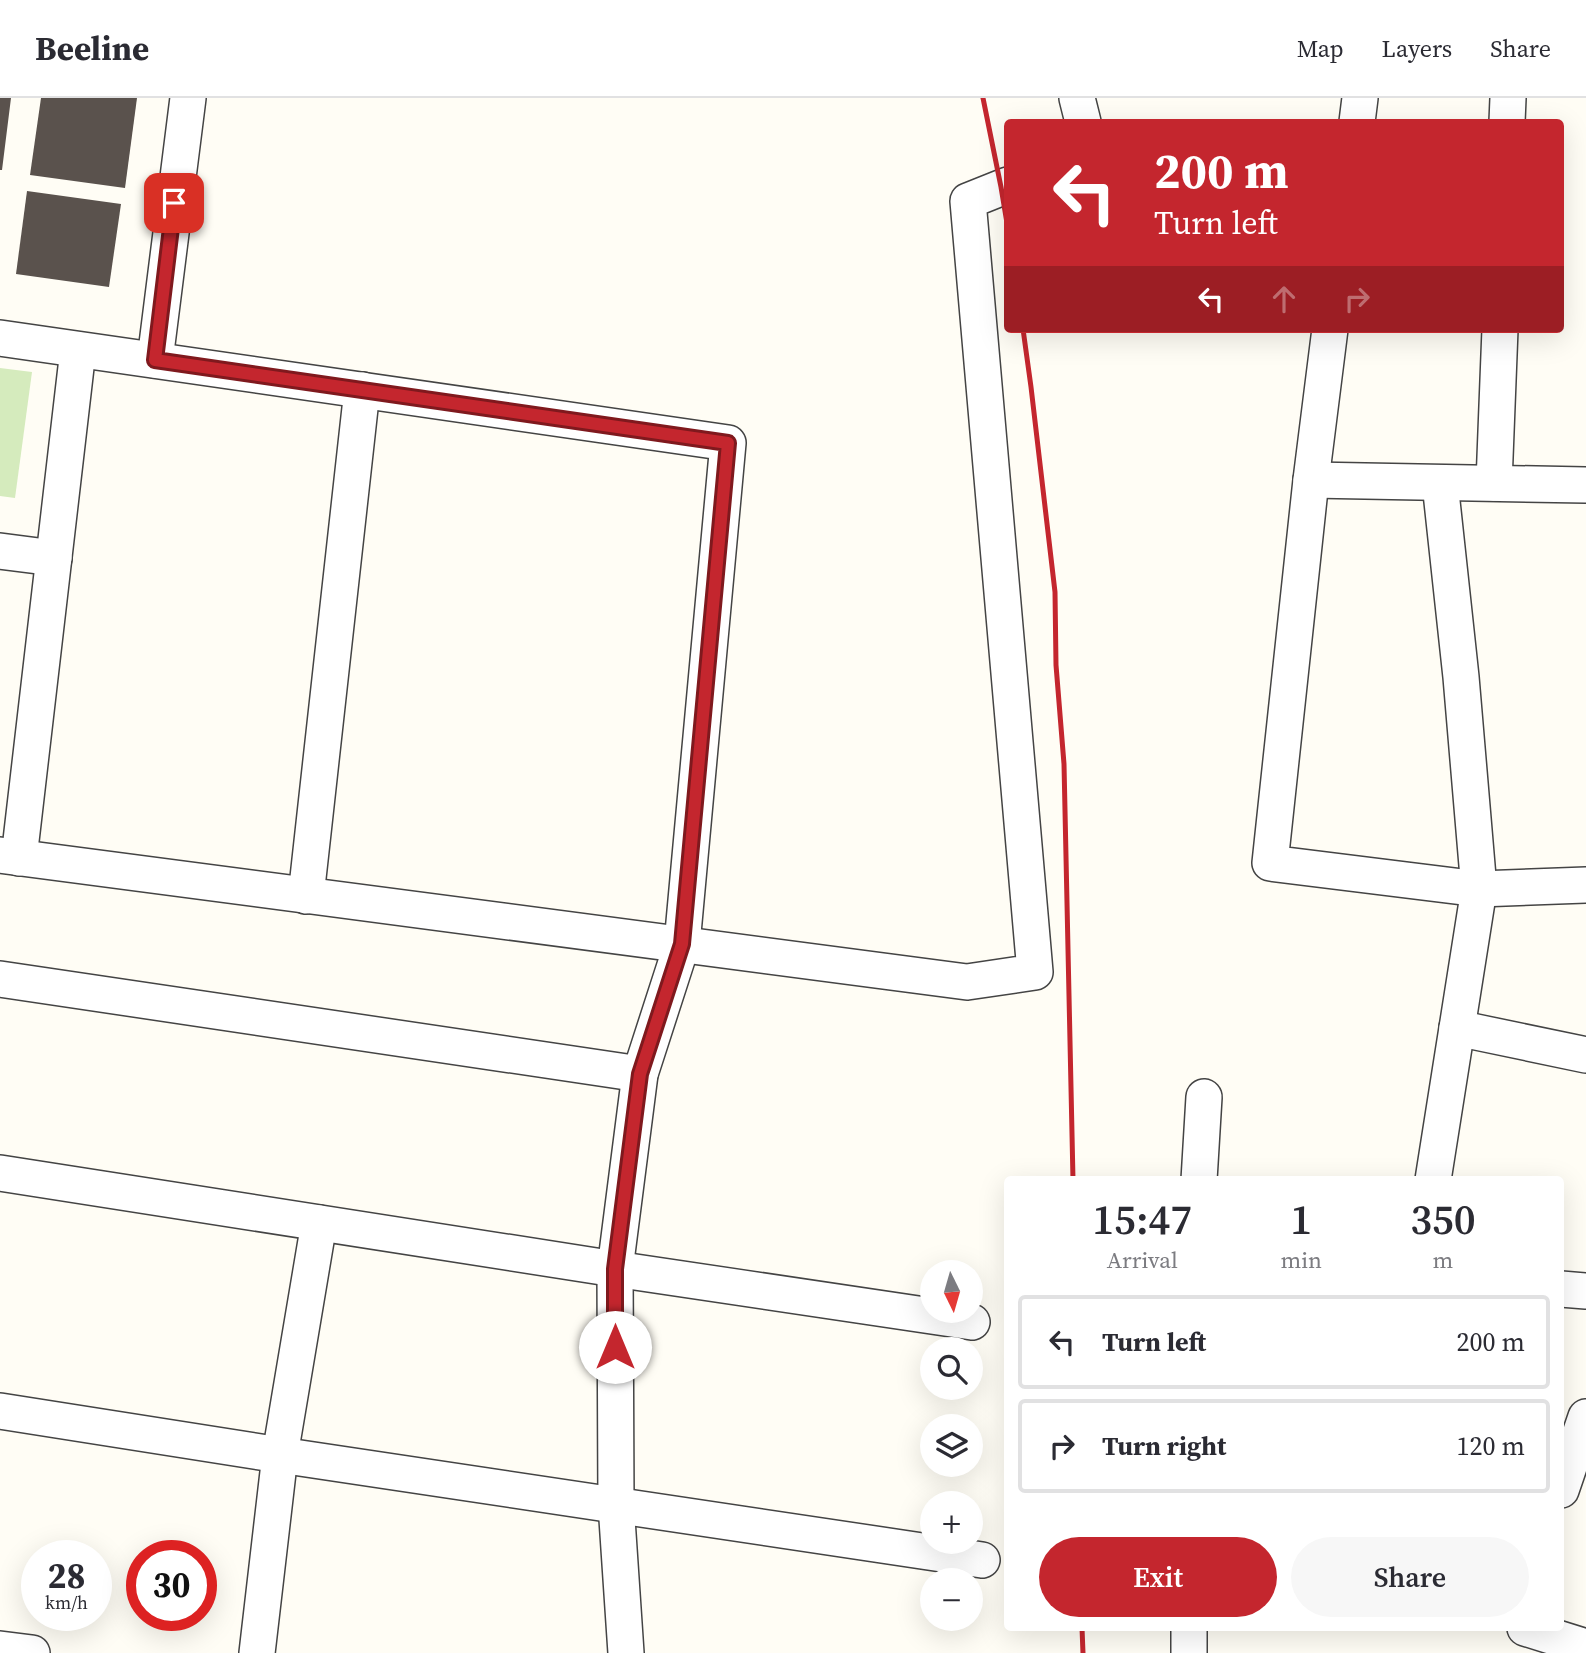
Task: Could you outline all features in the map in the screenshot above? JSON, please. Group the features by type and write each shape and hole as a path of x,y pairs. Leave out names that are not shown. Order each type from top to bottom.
{"street":[{"path":"155,360 188,98"},
{"path":"1077,98 1082,119"},
{"path":"1357,119 1360,98"},
{"path":"1507,119 1508,98"},
{"path":"78,349 54,558 10,857 967,982 1035,972 968,201 1004,187"},
{"path":"1329,333 1270,863 1479,889 1586,885"},
{"path":"1494,483 1500,333"},
{"path":"0,338 728,443 682,944 640,1074 615,1269 615,1504 626,1653"},
{"path":"306,896 362,390"},
{"path":"1311,480 1586,485"},
{"path":"1434,1176 1479,889 1461,677 1440,483"},
{"path":"0,551 54,558"},
{"path":"0,979 640,1074"},
{"path":"1457,1028 1586,1055"},
{"path":"1199,1176 1204,1097"},
{"path":"0,1174 920,1314"},
{"path":"257,1653 280,1455 319,1223"},
{"path":"1564,1289 1586,1291"},
{"path":"0,1411 982,1560"},
{"path":"1564,1481 1586,1417"},
{"path":"1189,1631 1189,1653"},
{"path":"1535,1631 1586,1647"},
{"path":"0,1649 32,1653"}],"green space":[{"path":"0,368 32,372 15,498 0,496"}],"building":[{"path":"0,98 11,98 2,170 0,170"},
{"path":"41,98 137,98 125,188 30,175"},
{"path":"27,191 121,204 109,287 16,274"}],"railway":[{"path":"983,98 1004,205"},
{"path":"1024,333 1055,592 1056,665 1064,764 1073,1176"},
{"path":"1082,1631 1083,1653"}],"route":[{"path":"174,203 155,360 728,443 682,944 640,1074 615,1269 615,1347"}]}
